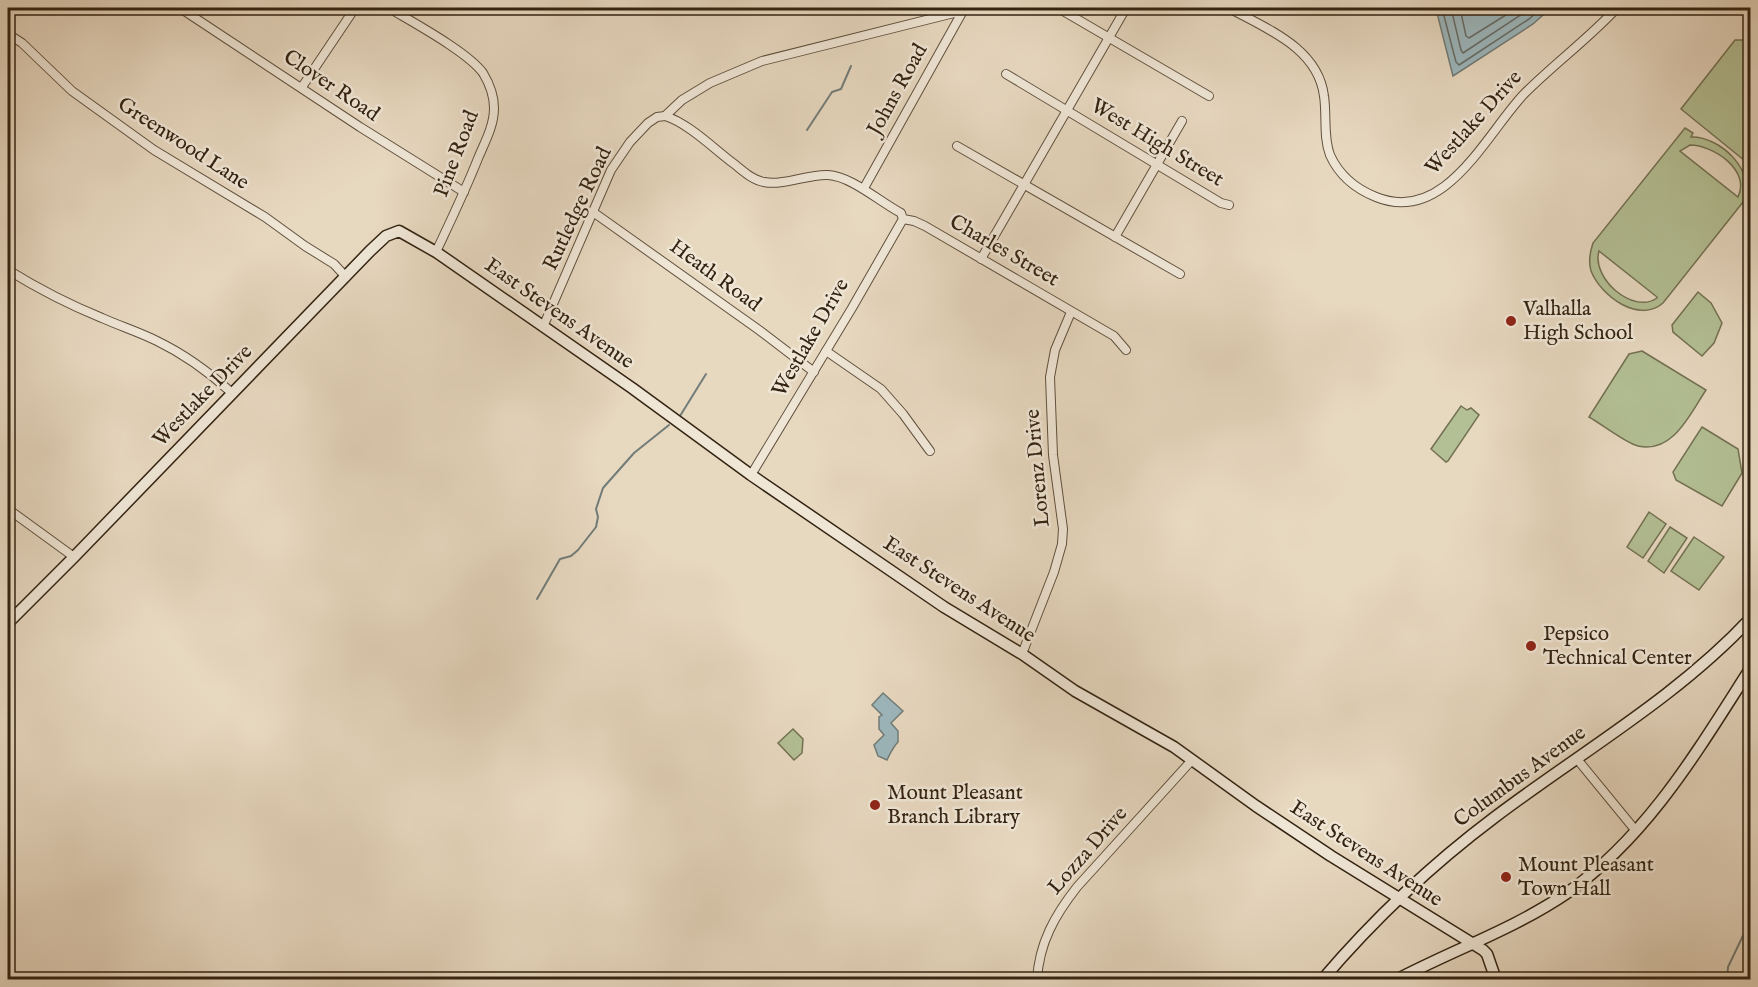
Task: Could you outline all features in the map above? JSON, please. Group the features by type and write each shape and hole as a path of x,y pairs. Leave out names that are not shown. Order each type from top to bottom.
{"street":[{"name":"Clover Road","path":"180,8 360,127 464,192"},
{"path":"302,87 355,8"},
{"name":"Pine Road","path":"389,8 449,45 474,64 490,86 494,109 491,127 436,252"},
{"path":"1058,8 1209,96"},
{"path":"981,259 1126,8"},
{"name":"Westlake Drive","path":"1229,8 1293,45 1315,68 1323,88 1327,144 1341,173 1369,194 1403,202 1433,194 1450,183 1523,96 1617,8"},
{"name":"Rutledge Road","path":"543,327 611,170 622,152 648,123 657,117 664,116 682,100 701,88 762,61 963,9"},
{"name":"Johns Road","path":"864,188 963,9"},
{"name":"Greenwood Lane","path":"8,34 22,43 72,91 117,124 154,150 266,217 334,264 346,277"},
{"name":"West High Street","path":"1006,74 1221,203 1229,205"},
{"name":"Charles Street","path":"664,116 700,137 749,176 764,182 828,175 864,188 882,203 901,213 903,219 925,226 1114,336 1126,350"},
{"path":"1115,237 1182,121"},
{"path":"957,146 1180,274"},
{"name":"Heath Road","path":"593,212 814,372"},
{"name":"Westlake Drive","path":"751,475 903,219"},
{"name":"Westlake Drive","path":"8,623 378,243 393,231 404,233 436,252"},
{"name":"East Stevens Avenue","path":"436,252 632,388 751,475 944,607 1022,654 1075,691 1151,733 1256,806 1487,954 1496,980"},
{"path":"8,270 100,317 158,342 189,360 232,393"},
{"name":"Lorenz Drive","path":"1022,654 1054,572 1062,543 1063,529 1053,455 1050,377 1054,350 1071,312"},
{"path":"826,351 881,389 930,451"},
{"path":"8,509 74,557"},
{"name":"Columbus Avenue","path":"1322,980 1397,898 1496,817 1672,691 1713,656 1750,619"},
{"path":"1396,980 1521,920 1566,893 1599,867 1636,831 1677,782 1750,669"},
{"path":"1577,759 1636,831"},
{"name":"Lozza Drive","path":"1037,980 1041,950 1062,905 1192,760"}],"green space":[{"path":"1735,40 1750,40 1750,165 1681,109"},
{"path":"1685,128 1693,133 1691,137 1702,138 1724,149 1741,168 1746,191 1743,202 1663,303 1653,309 1632,309 1603,290 1590,267 1593,243","holes":["1690,145 1709,149 1728,161 1739,177 1741,187 1738,197 1680,151","1599,251 1657,297 1657,298 1647,302 1637,302 1616,291 1601,272 1598,261"]},
{"path":"1698,292 1711,303 1722,323 1714,343 1702,356 1673,332 1672,325"},
{"path":"1642,351 1706,390 1679,430 1661,444 1650,447 1633,444 1589,417 1629,354"},
{"path":"1461,406 1467,410 1471,408 1479,415 1446,462 1431,449"},
{"path":"1702,427 1738,449 1742,473 1722,506 1676,480 1673,472"},
{"path":"1649,512 1666,524 1643,558 1627,547"},
{"path":"1670,527 1687,538 1664,573 1648,561"},
{"path":"1694,537 1724,557 1699,590 1671,571"},
{"path":"793,729 803,739 802,753 794,760 778,743"}],"water":[{"path":"1438,8 1551,8 1533,24 1453,76 1438,17"},
{"path":"883,693 903,711 891,723 898,731 898,742 887,760 878,756 874,745 884,735 879,729 879,717 882,715 872,705"}],"waterway":[{"path":"894,14 898,8"},
{"path":"807,130 832,92 841,89 851,66"},
{"path":"680,416 706,374"},
{"path":"537,599 560,559 571,556 578,550 596,527 598,517 596,509 603,488 634,453 669,425"},
{"path":"1727,980 1728,967 1750,921"}],"place":[{"name":"Valhalla High School","path":"1511,321"},
{"name":"Pepsico Technical Center","path":"1531,646"},
{"name":"Mount Pleasant Branch Library","path":"875,805"},
{"name":"Mount Pleasant Town Hall","path":"1506,877"}]}
